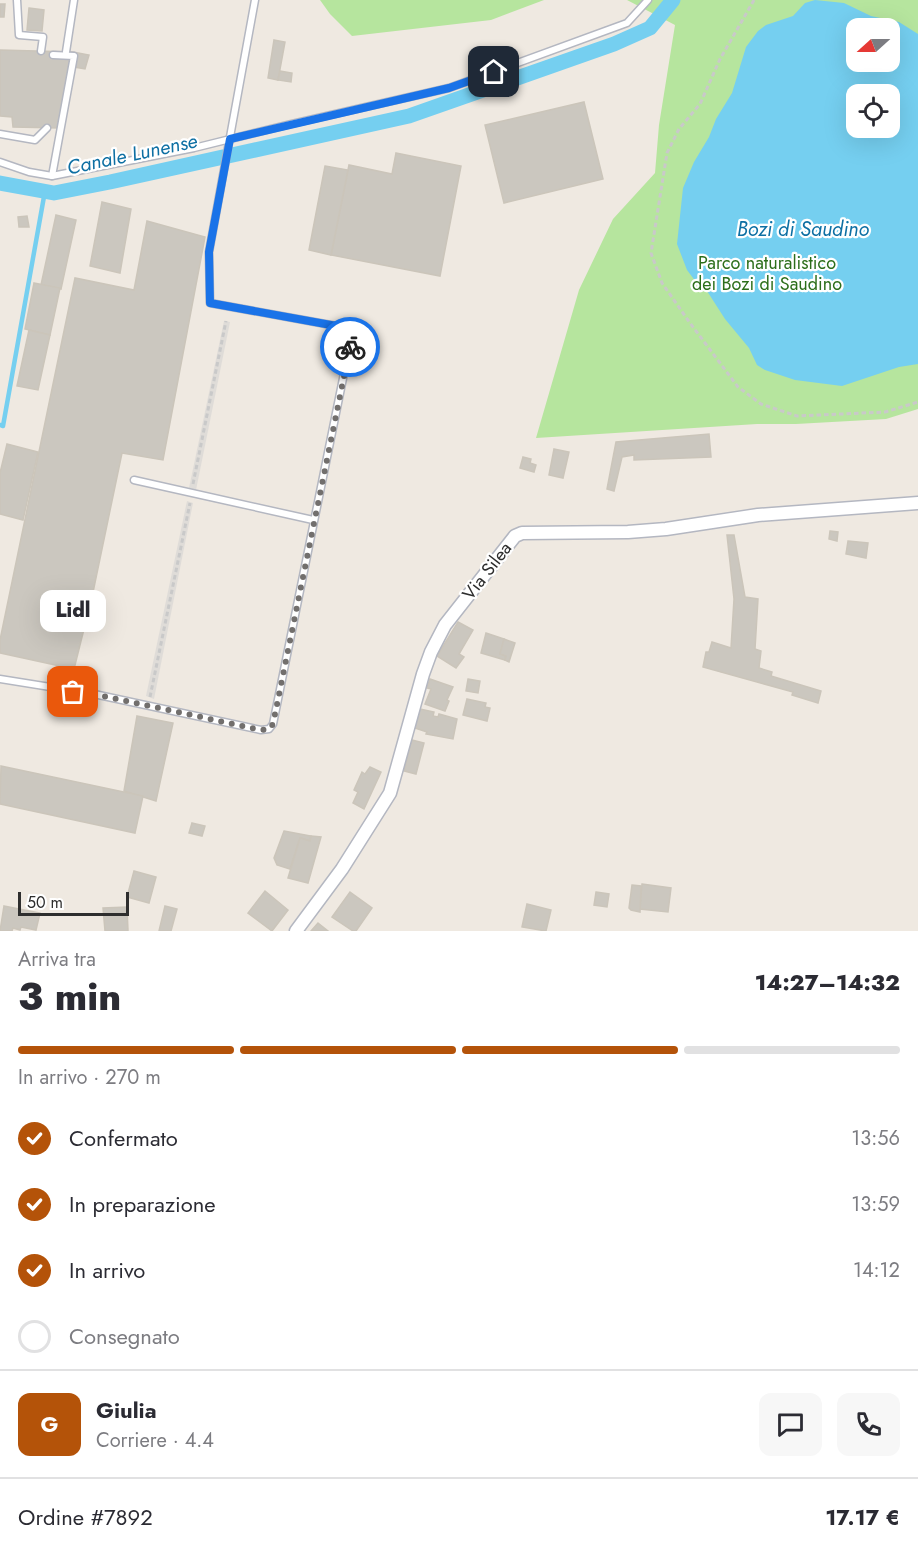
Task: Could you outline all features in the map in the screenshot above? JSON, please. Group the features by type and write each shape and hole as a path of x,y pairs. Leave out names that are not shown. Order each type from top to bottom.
{"street":[{"name":"Via Silea","path":"296,931 342,869 390,793 423,674 445,625 515,536 522,533 628,532 666,529 758,515 918,503"}],"lane":[{"path":"17,0 19,35 43,37 41,51"},
{"path":"66,52 74,0"},
{"path":"0,680 94,694 261,730 269,729 273,724 353,329 210,303 209,252 255,0"},
{"path":"0,162 29,172 52,176 194,148 449,88 627,23 648,0"},
{"path":"52,176 74,56 53,55"},
{"path":"0,134 35,140 47,128"},
{"path":"134,480 313,520"}],"path":[{"path":"754,0 720,59 700,104 679,129 667,153 651,253 662,283 738,387 761,404 797,416 885,412 918,402"},
{"path":"193,489 226,321"},
{"path":"150,698 190,502"}],"green space":[{"path":"320,0 544,0 491,20 352,36 330,14"},
{"name":"Parco naturalistico dei Bozi di Saudino","path":"627,0 918,0 918,409 886,419 757,424 536,438 579,290 613,219 655,173 659,125 675,25"}],"shaded area":[{"path":"224,321 230,322 196,490 189,488"},
{"path":"187,501 193,503 154,699 146,696"}],"water":[{"name":"Bozi di Saudino","path":"815,0 844,3 880,18 846,18 846,72 900,72 900,23 918,34 918,364 899,367 842,386 795,380 757,365 749,348 725,319 707,291 699,286 687,270 677,244 683,188 716,119 732,93 746,47 758,31 766,25 793,16 805,3"}],"building":[{"path":"0,4 5,4 4,17 0,17"},
{"path":"29,8 44,10 42,31 27,30"},
{"path":"274,40 285,42 278,80 268,78"},
{"path":"0,50 73,52 89,55 85,69 74,67 59,128 13,127 12,117 0,116"},
{"path":"280,71 292,73 291,82 278,80"},
{"path":"584,102 603,179 504,203 485,125"},
{"path":"396,153 461,166 440,276 331,255 349,165 392,174"},
{"path":"325,166 348,170 331,255 309,250"},
{"path":"102,202 131,209 120,273 90,266"},
{"path":"56,215 76,220 61,289 41,285"},
{"path":"27,216 29,227 19,227 18,217"},
{"path":"147,221 205,237 163,460 122,453 92,597 74,669 0,653 0,640 75,278 134,290"},
{"path":"34,283 60,288 50,335 25,329"},
{"path":"29,330 50,335 38,390 17,386"},
{"path":"709,434 711,457 634,460 634,455 622,457 614,491 607,489 616,442"},
{"path":"7,444 38,452 23,520 0,514 0,473"},
{"path":"554,449 569,452 563,478 549,475"},
{"path":"523,457 531,459 530,463 536,465 534,472 520,468"},
{"path":"830,531 838,532 837,541 829,539"},
{"path":"727,535 734,535 745,597 758,599 755,649 761,651 759,668 772,672 771,676 821,691 818,703 792,695 793,692 703,667 706,652 709,652 712,642 731,648 734,599"},
{"path":"848,541 868,543 866,558 846,554"},
{"path":"458,622 473,630 459,654 464,657 456,668 437,656"},
{"path":"486,633 504,639 500,654 506,656 505,660 481,653"},
{"path":"504,639 515,643 509,662 505,660 506,656 500,654"},
{"path":"430,679 453,687 445,711 425,704 431,689 427,688"},
{"path":"468,679 480,681 478,693 466,691"},
{"path":"467,699 486,703 485,707 490,708 487,721 463,715"},
{"path":"420,709 434,712 433,716 438,717 439,714 457,719 453,739 426,734 427,732 415,728"},
{"path":"137,716 173,723 156,801 124,791"},
{"path":"412,740 424,743 416,774 404,771"},
{"path":"1,766 143,796 135,833 0,804"},
{"path":"370,767 381,772 364,809 353,803 358,792 354,790 362,772 365,774"},
{"path":"192,823 205,826 202,836 189,833"},
{"path":"284,831 311,836 310,841 300,838 290,869 277,865 274,858"},
{"path":"311,836 321,837 308,883 288,878 300,838 310,841"},
{"path":"134,871 156,877 149,903 127,897"},
{"path":"642,884 671,888 668,912 640,909"},
{"path":"632,885 641,886 640,912 629,908"},
{"path":"265,891 288,910 272,931 248,913"},
{"path":"350,892 372,908 356,931 332,917"},
{"path":"596,892 609,894 607,907 594,905"},
{"path":"527,904 551,910 546,931 522,927"},
{"path":"4,906 40,913 36,930 21,927 20,930 13,928 12,931 0,931"},
{"path":"165,906 177,909 171,931 159,931"},
{"path":"127,907 128,931 105,931 103,908"},
{"path":"318,923 328,931 311,931"}],"waterway":[{"name":"Canale Lunense","path":"0,183 54,193 409,116 614,44 650,28 673,0"},
{"path":"0,425 3,426 45,191"}],"way so far":[{"path":"73,692 94,694 261,730 269,729 273,724 350,347"}],"place":[{"name":"Lidl","path":"73,692"}],"route":[{"path":"350,347 353,329 210,303 209,252 230,139 449,88 494,72"}]}
